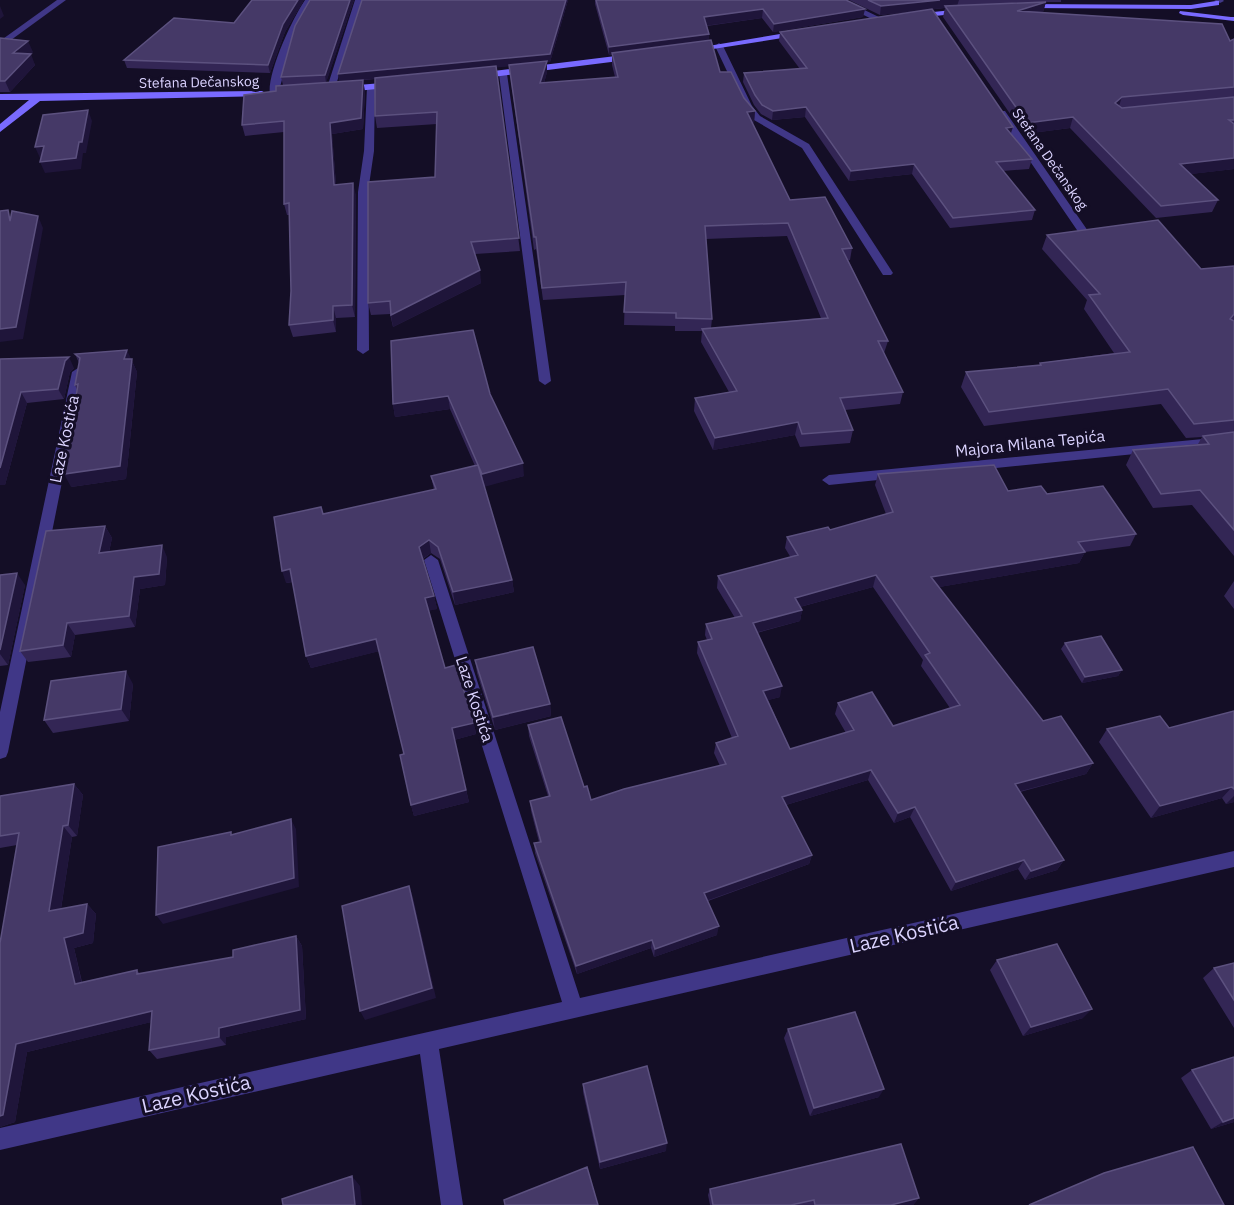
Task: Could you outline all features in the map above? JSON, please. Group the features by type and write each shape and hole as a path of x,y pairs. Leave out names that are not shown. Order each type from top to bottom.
{"main road":[{"path":"1136,5 1147,0"},
{"path":"1020,6 1191,7 1220,1"},
{"path":"1220,1 1214,6 1218,13 1232,19"},
{"path":"1100,5 1232,19"},
{"path":"903,18 936,17 977,10"},
{"path":"859,24 893,19"},
{"path":"687,50 812,31"},
{"path":"470,77 641,56"},
{"path":"319,91 404,84"},
{"name":"Stefana Dečanskog","path":"0,97 284,93"},
{"path":"0,129 38,98"}],"street":[{"path":"0,45 62,0"},
{"path":"273,94 282,57 296,21 309,0"},
{"path":"330,91 359,0"},
{"path":"837,0 883,21"},
{"path":"719,46 748,107 757,118 806,146 887,273"},
{"path":"503,74 545,381"},
{"path":"363,350 363,192 369,151 371,87"},
{"name":"Stefana Dečanskog","path":"999,108 1083,231"},
{"name":"Laze Kostića","path":"0,752 78,372"},
{"name":"Majora Milana Tepića","path":"829,480 1234,440"},
{"name":"Laze Kostića","path":"431,560 574,1009"},
{"name":"Laze Kostića","path":"0,1139 1234,859"},
{"path":"428,1042 452,1205"}],"building":[{"path":"252,0 298,0 283,24 268,65 124,60 174,18 234,23"},
{"path":"310,0 350,0 325,75 281,77 295,26"},
{"path":"362,0 566,0 550,54 338,74"},
{"path":"596,0 846,0 865,9 774,24 763,9 704,17 709,34 609,47"},
{"path":"868,0 940,0 881,6"},
{"path":"1046,2 1017,11 1222,24 1230,41 1234,39 1234,87 1122,97 1115,103 1122,108 1234,97 1234,120 1229,120 1234,124 1234,158 1180,164 1218,200 1161,206 1073,117 1027,123 945,6"},
{"path":"932,9 1013,127 1006,128 1032,159 996,162 1035,210 953,218 914,164 851,171 806,107 773,111 762,105 744,73 807,68 780,32"},
{"path":"0,38 28,41 13,53 31,54 5,81 0,81"},
{"path":"711,40 720,72 731,72 744,98 755,111 747,112 790,200 825,197 852,248 842,249 888,341 878,341 903,392 840,398 853,430 802,434 798,422 715,438 695,398 737,391 702,329 828,318 788,223 705,226 712,319 676,318 676,313 624,312 626,282 542,288 509,65 547,61 540,83 618,77 612,53"},
{"path":"496,66 519,238 471,242 480,270 391,315 390,301 368,303 368,182 435,177 437,112 375,116 375,78"},
{"path":"363,80 361,118 330,123 334,185 353,183 352,305 333,306 333,320 289,325 291,291 289,203 284,204 284,121 242,125 244,95 276,91 276,86"},
{"path":"88,110 82,142 79,142 76,158 40,162 44,146 35,147 43,115"},
{"path":"8,210 10,221 12,211 38,216 16,327 0,329 0,211"},
{"path":"1158,220 1201,269 1234,266 1234,314 1230,319 1234,321 1234,420 1194,424 1168,389 989,412 966,372 1041,365 1040,363 1130,352 1089,295 1100,294 1047,235"},
{"path":"473,330 490,394 523,463 482,474 448,396 393,404 391,341"},
{"path":"127,350 124,359 132,359 120,466 64,474 78,384 75,385 80,358 75,354"},
{"path":"69,357 65,361 58,389 21,392 0,468 0,359"},
{"path":"1234,432 1234,530 1200,490 1161,494 1133,450 1209,444 1203,436"},
{"path":"478,465 512,580 453,592 438,547 429,540 419,547 434,596 425,598 445,668 456,665 474,723 452,728 466,790 411,805 400,755 404,754 376,639 306,656 290,569 282,571 274,517 321,507 323,514 436,489 431,476"},
{"path":"994,465 1008,491 1041,486 1047,494 1103,486 1136,534 1078,542 1085,552 931,577 1043,721 1061,716 1093,763 1015,784 1064,860 1031,871 1024,860 956,882 915,807 898,813 871,770 782,797 812,855 704,893 719,926 655,949 652,940 576,966 534,843 541,842 530,801 550,796 528,725 561,717 584,787 587,786 591,800 624,789 726,764 716,743 738,736 698,642 712,639 706,624 742,616 718,576 798,555 787,537 828,527 830,530 893,512 878,474","holes":["876,575 930,653 925,655 960,705 893,726 872,692 838,703 854,730 790,749 763,691 782,686 753,623 802,610 795,598"]},
{"path":"105,526 99,553 162,545 159,574 134,577 129,616 67,623 63,645 20,651 46,531"},
{"path":"17,573 0,650 0,575"},
{"path":"1101,636 1122,670 1085,677 1065,643"},
{"path":"533,647 550,704 493,717 475,660"},
{"path":"126,671 121,709 44,720 51,681"},
{"path":"1234,711 1234,789 1232,787 1160,806 1107,729 1160,716 1169,728"},
{"path":"74,784 68,825 63,826 49,911 87,904 83,933 64,938 75,984 137,970 137,974 233,957 233,950 296,936 300,1010 219,1028 219,1037 149,1050 152,1011 16,1044 3,1115 0,1116 0,943 19,833 0,836 0,796"},
{"path":"291,819 294,878 156,915 158,847 231,832 231,835"},
{"path":"409,886 432,988 360,1011 342,906"},
{"path":"1057,944 1092,1009 1031,1027 997,960"},
{"path":"1234,963 1234,1000 1214,968"},
{"path":"855,1012 884,1089 814,1108 788,1029"},
{"path":"1234,1057 1234,1118 1223,1122 1192,1070"},
{"path":"647,1066 667,1143 600,1162 583,1084"},
{"path":"901,1144 919,1198 891,1205 815,1205 814,1200 791,1205 713,1205 710,1189"},
{"path":"1193,1147 1224,1205 1029,1205 1104,1173"},
{"path":"587,1167 598,1205 505,1205 504,1200"},
{"path":"352,1176 355,1205 283,1205 282,1199"}]}
